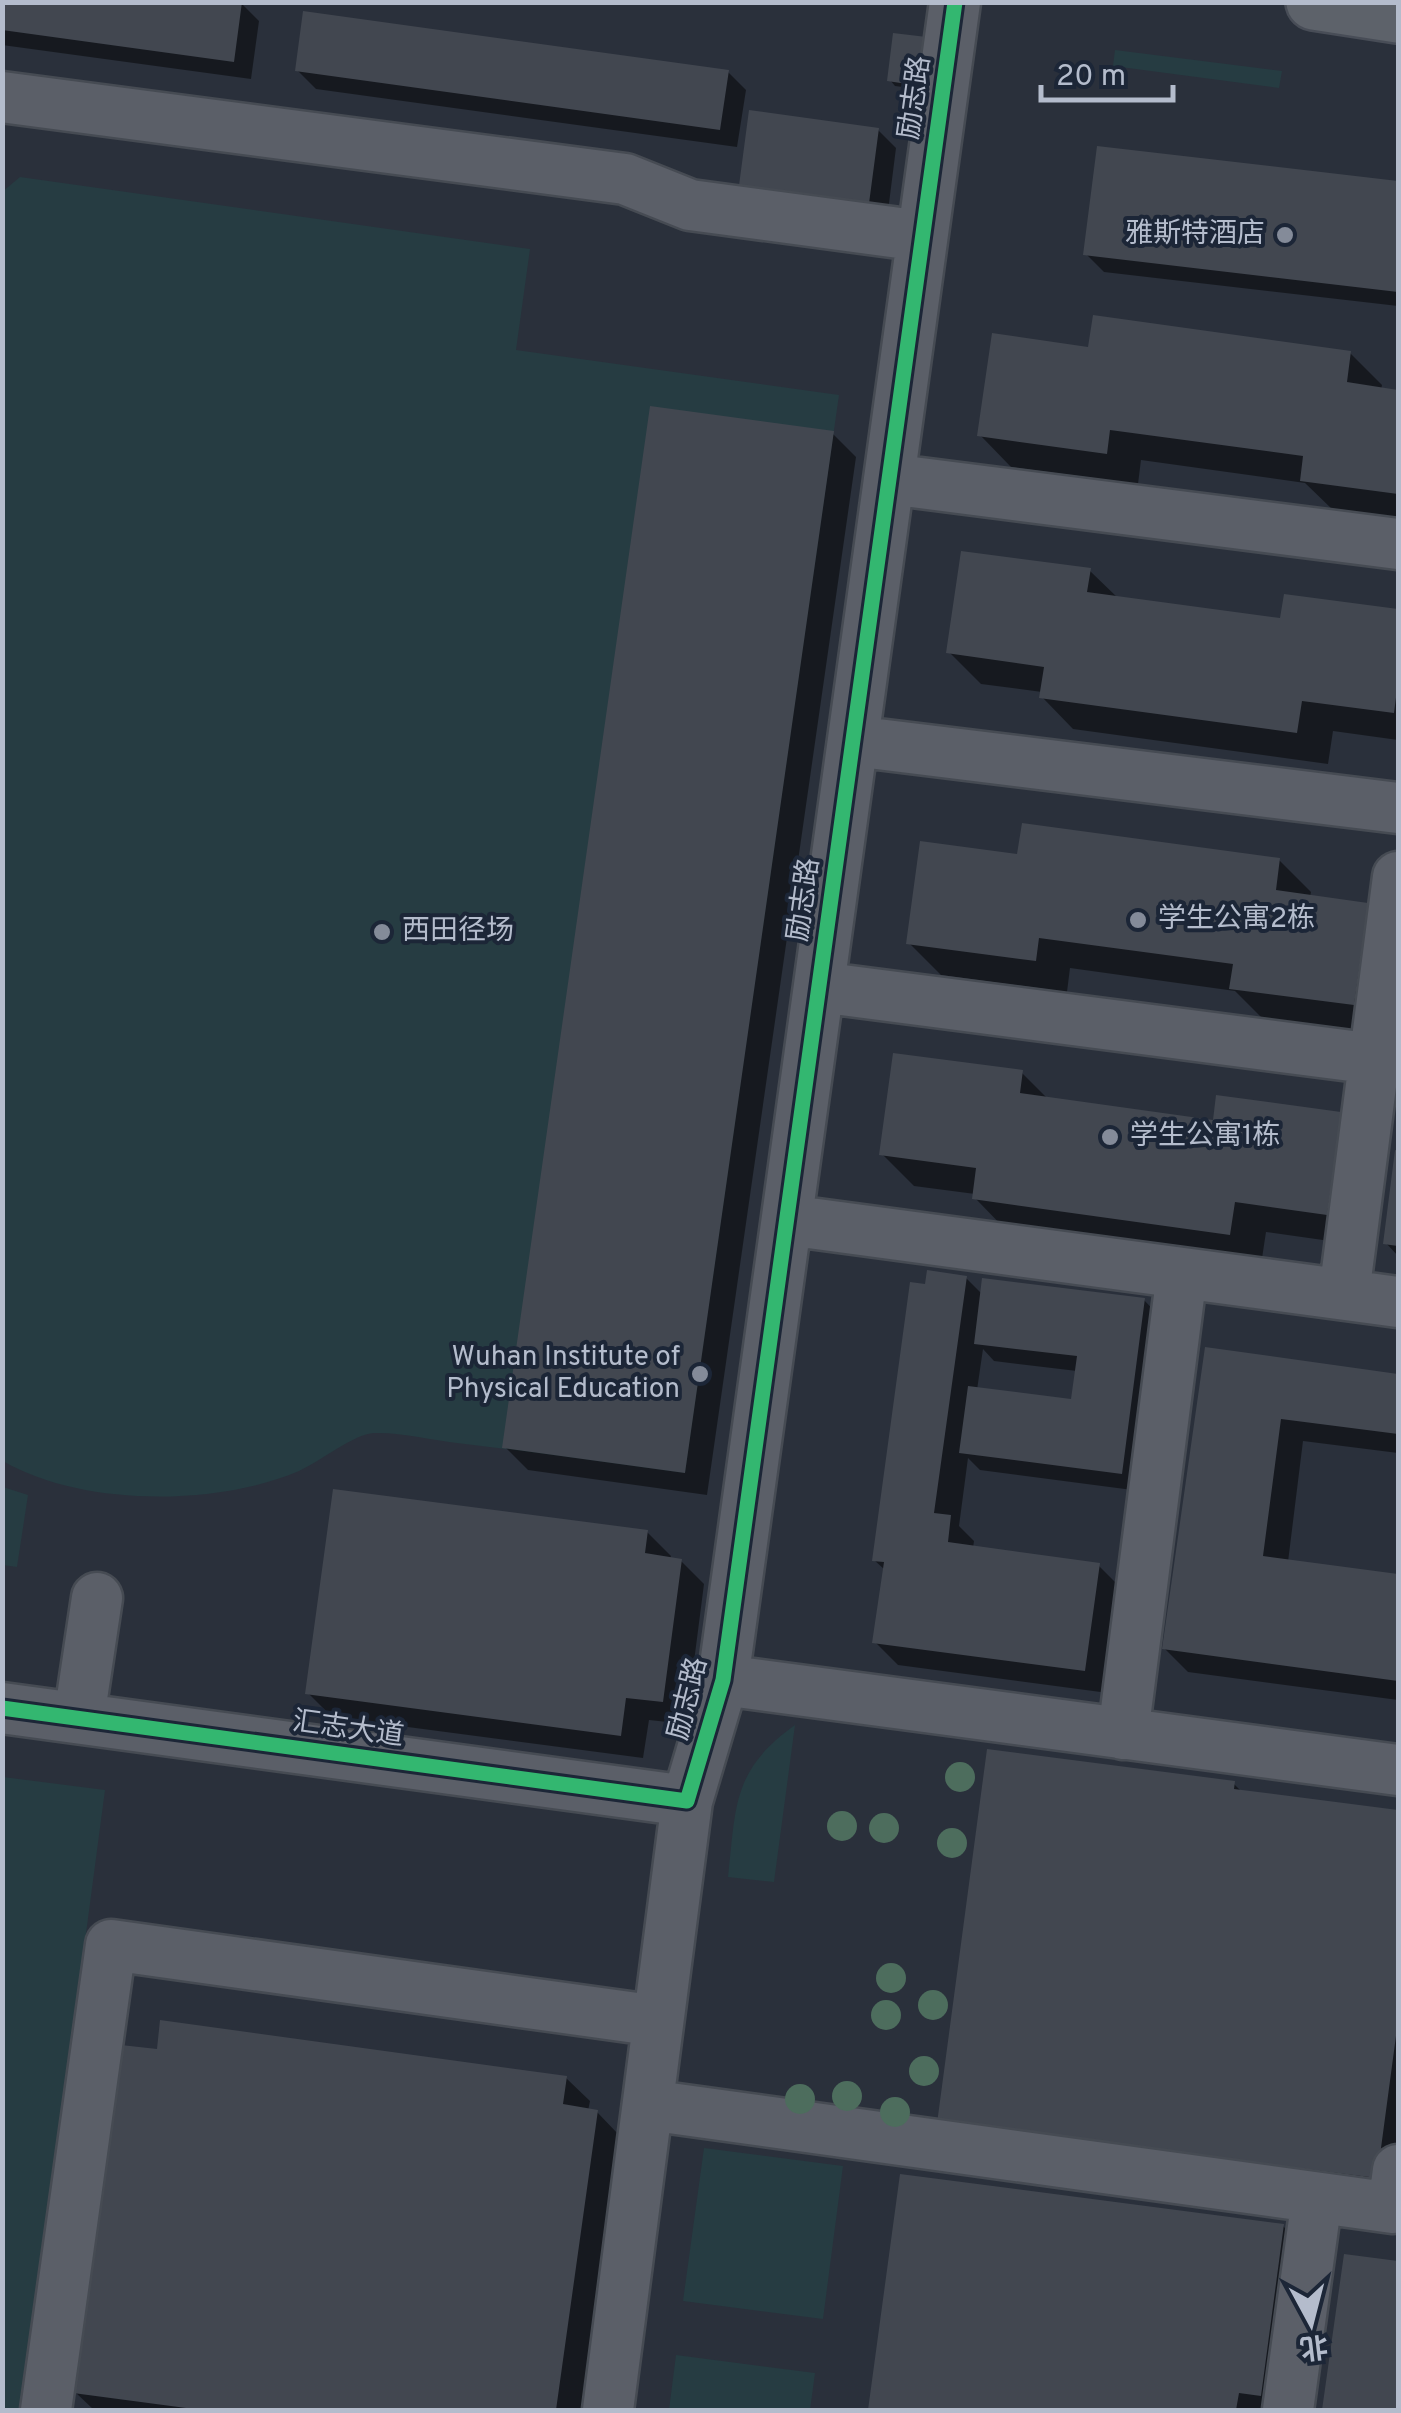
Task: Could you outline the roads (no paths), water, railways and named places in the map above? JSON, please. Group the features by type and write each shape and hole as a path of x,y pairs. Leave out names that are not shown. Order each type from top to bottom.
{"main road":[{"path":"1314,2 1398,15"}],"street":[{"name":"励志路","path":"608,2410 687,1801 723,1680 955,2"},
{"path":"2,98 624,179 690,205 922,236"},
{"path":"889,479 1398,544"},
{"path":"853,741 1398,808"},
{"path":"1344,1294 1387,1060 1398,876"},
{"path":"819,987 1387,1060"},
{"path":"786,1220 1398,1302"},
{"path":"1123,1734 1182,1273"},
{"path":"79,1718 97,1598"},
{"path":"723,1680 1398,1770"},
{"name":"汇志大道","path":"2,1708 687,1801"},
{"path":"46,2410 112,1945 658,2021"},
{"path":"648,2105 1393,2208 1398,2170"},
{"path":"1288,2410 1317,2198"}],"place":[{"name":"雅斯特酒店","path":"1285,235"},
{"name":"学生公寓2栋","path":"1138,920"},
{"name":"西田径场","path":"382,932"},
{"name":"学生公寓1栋","path":"1110,1137"},
{"name":"Wuhan Institute of Physical Education","path":"700,1374"}]}
